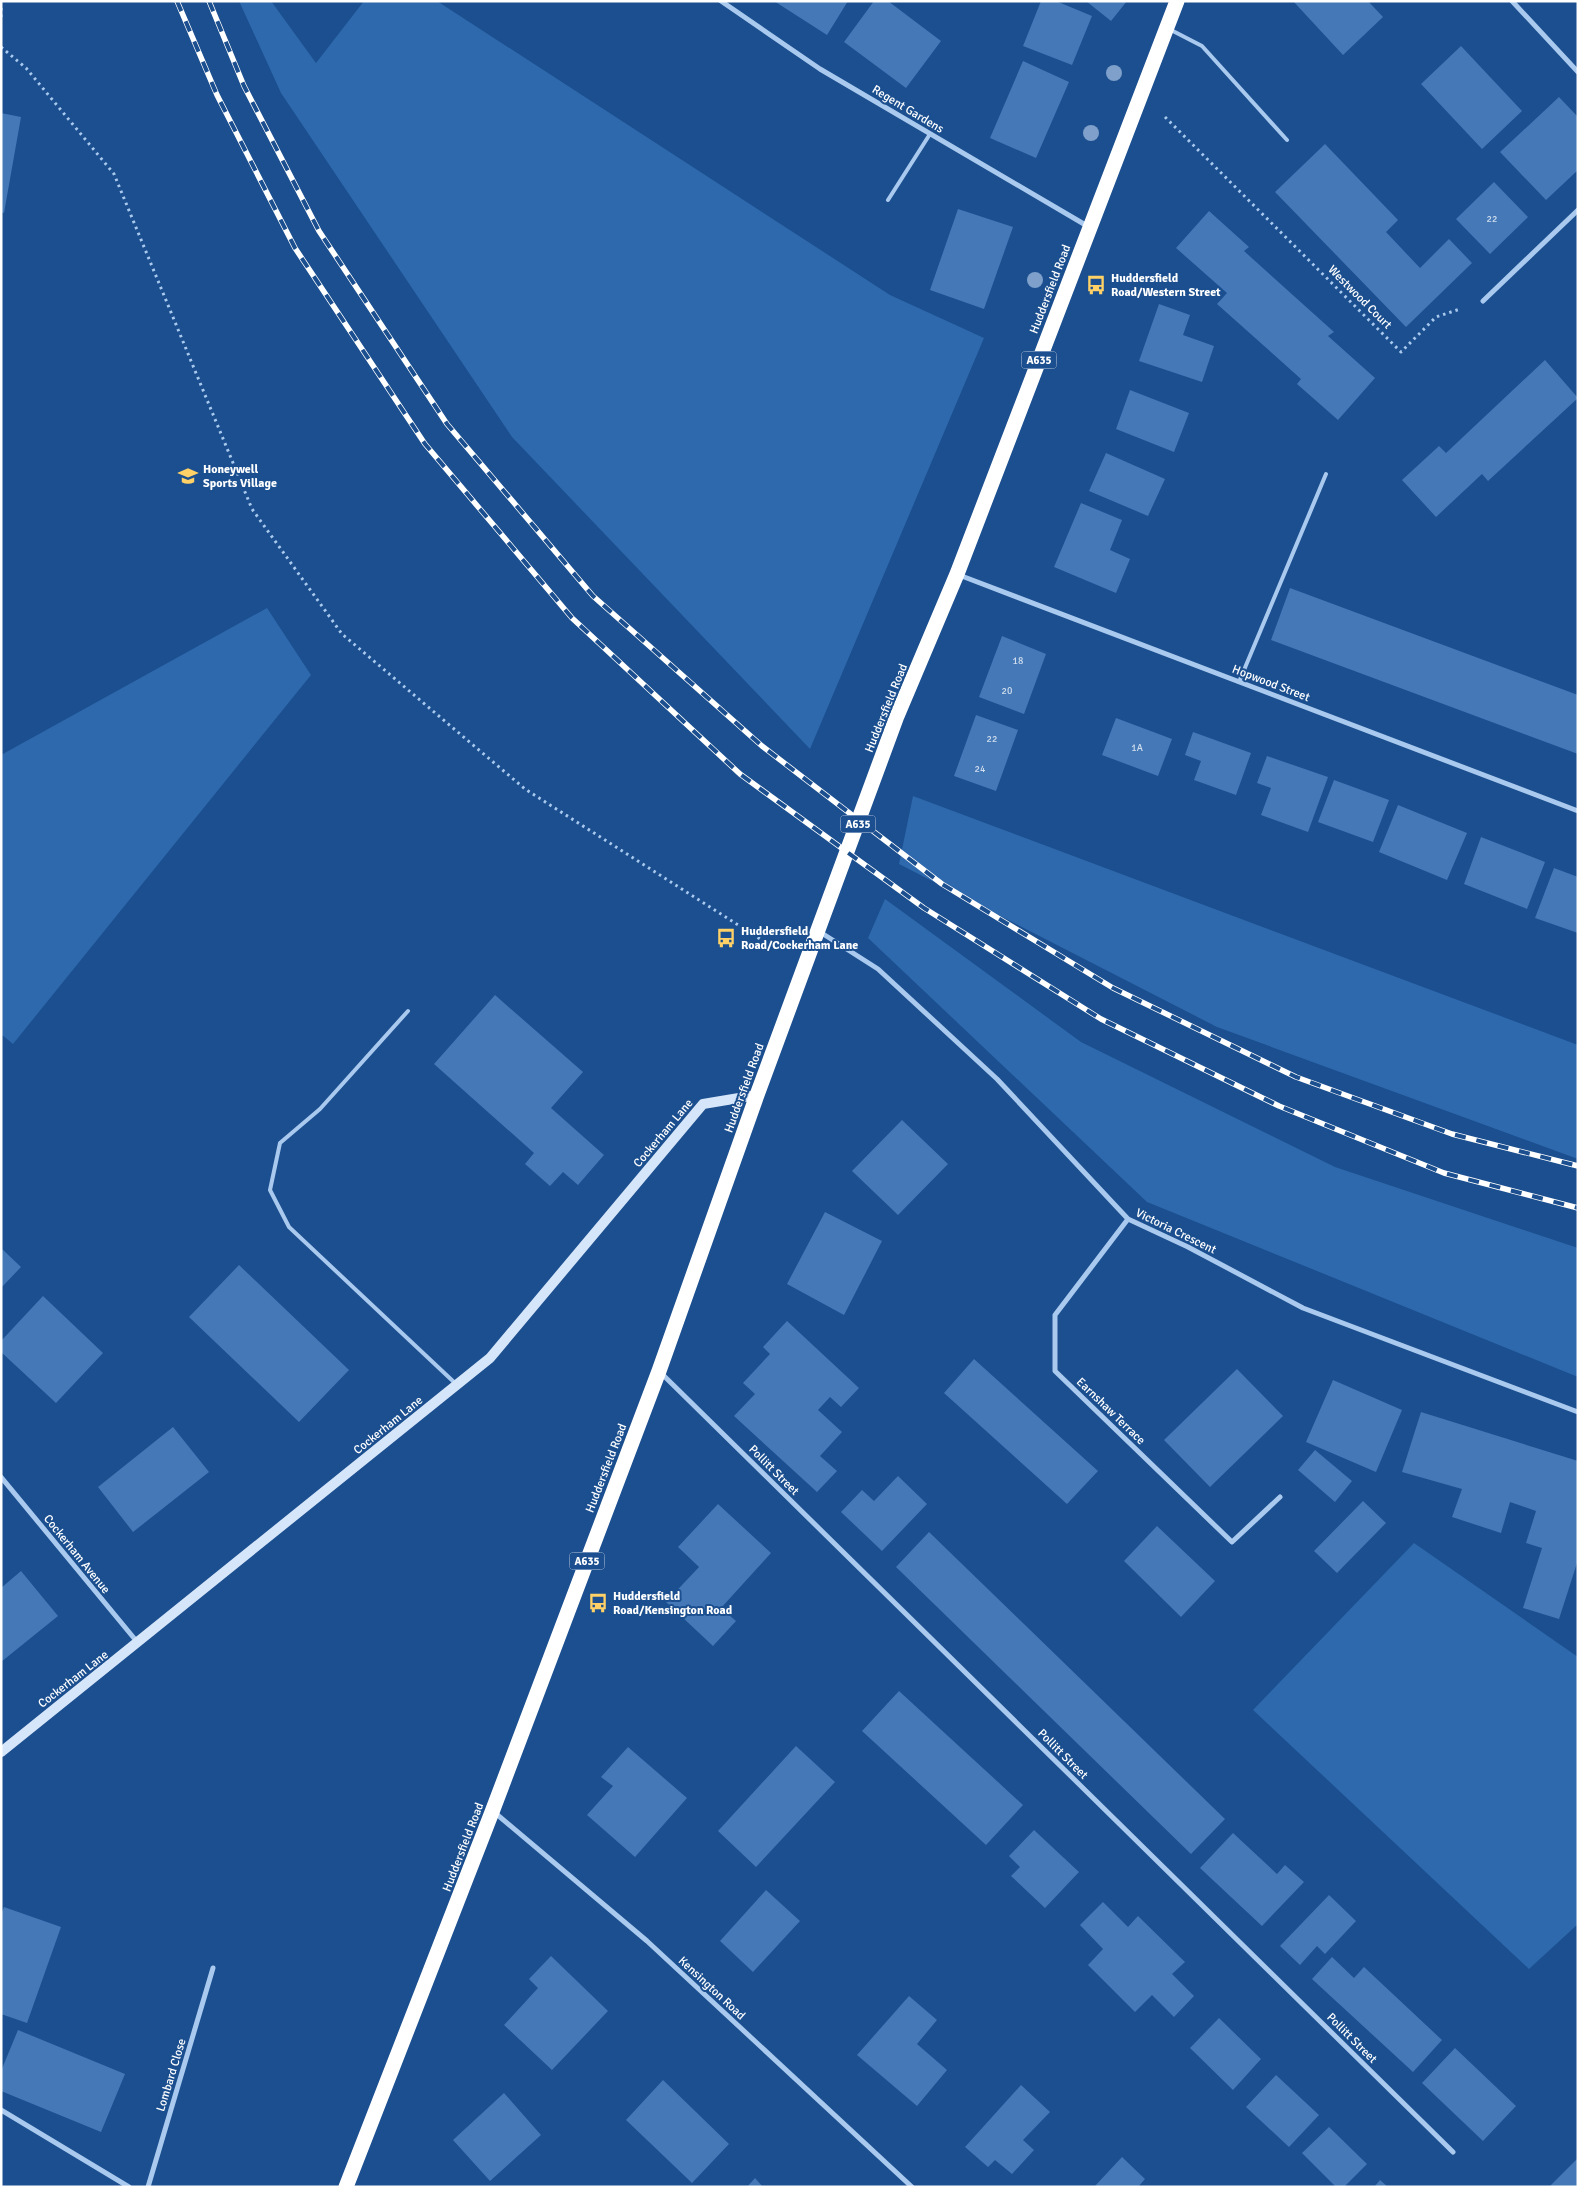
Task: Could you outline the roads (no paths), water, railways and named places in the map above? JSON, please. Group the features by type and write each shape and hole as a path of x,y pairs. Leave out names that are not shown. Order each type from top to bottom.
{"highway":[{"name":"Huddersfield Road","path":"346,2187 492,1812 659,1370 756,1096 819,931 897,716 958,574 1177,1"}],"street":[{"name":"Regent Gardens","path":"721,1 820,69 1090,227"},
{"path":"1512,1 1578,72"},
{"path":"1483,301 1578,210"},
{"name":"Hopwood Street","path":"958,574 1578,811"},
{"name":"Victoria Crescent","path":"819,931 878,969 997,1079 1128,1219 1188,1247 1303,1308 1578,1412"},
{"name":"Cockerham Lane","path":"1,1752 138,1644 490,1358 703,1104 756,1096"},
{"name":"Earnshaw Terrace","path":"1128,1219 1055,1315 1055,1372 1232,1542 1280,1497"},
{"name":"Pollitt Street","path":"659,1370 1453,2152"},
{"name":"Cockerham Avenue","path":"1,1477 138,1644"},
{"name":"Kensington Road","path":"492,1812 647,1942 912,2187"},
{"name":"Lombard Close","path":"148,2187 213,1968"},
{"path":"1,2110 129,2187"}],"lane":[{"path":"1167,28 1202,46 1287,140"},
{"path":"888,200 930,134"},
{"path":"1239,682 1326,474"},
{"path":"408,1010 320,1109 280,1143 270,1190 289,1227 456,1385"}],"railway":[{"path":"177,1 217,95 295,248 425,444 572,618 740,774 924,908 1101,1019 1279,1106 1444,1173 1578,1208"},
{"path":"209,1 244,86 319,231 447,424 593,596 762,746 942,884 1113,988 1296,1077 1452,1134 1578,1166"}],"place":[{"name":"Huddersfield Road/Western Street","path":"1096,285"},
{"name":"Honeywell Sports Village","path":"188,476"},
{"name":"Huddersfield Road/Cockerham Lane","path":"726,938"},
{"name":"Huddersfield Road/Kensington Road","path":"598,1603"}]}
